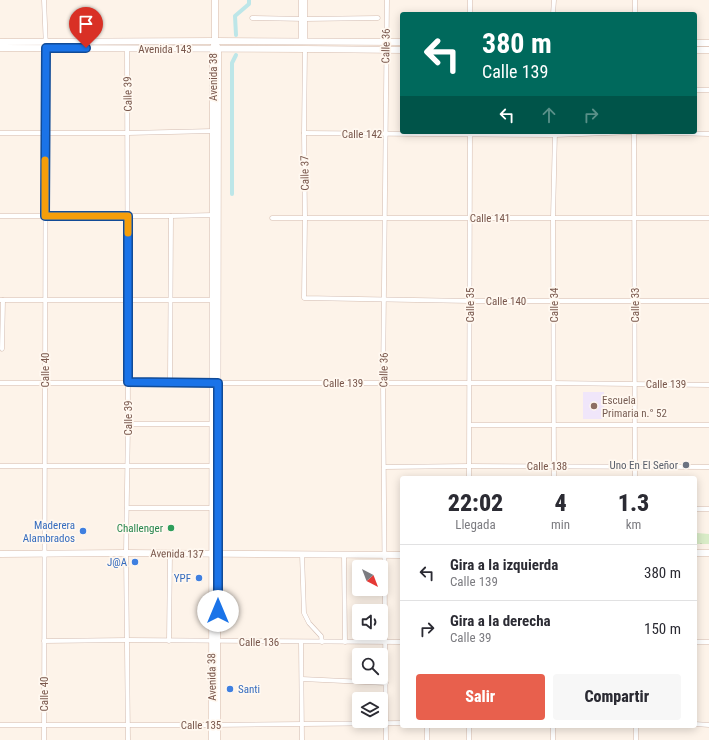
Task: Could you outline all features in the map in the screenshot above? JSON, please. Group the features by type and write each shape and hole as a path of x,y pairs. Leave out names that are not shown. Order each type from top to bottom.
{"main road":[{"path":"215,0 215,41"},
{"name":"Avenida 143","path":"0,48 45,45 215,41 400,42"},
{"name":"Avenida 38","path":"215,41 215,725 217,740"},
{"name":"Avenida 143","path":"0,42 127,49 400,50"},
{"path":"697,43 709,43"},
{"name":"Avenida 38","path":"215,49 213,131 215,215 213,300 215,383 213,424 213,508 215,554"},
{"path":"697,50 709,50"},
{"name":"Avenida 137","path":"0,554 170,553 400,555"},
{"path":"697,553 709,553"},
{"name":"Avenida 38","path":"212,740 215,725"}],"street":[{"name":"Calle 40","path":"44,0 44,740"},
{"path":"301,0 303,19"},
{"path":"303,42 305,0"},
{"name":"Calle 36","path":"386,648 383,383 386,219 387,0"},
{"path":"470,0 470,12"},
{"path":"554,0 554,12"},
{"path":"636,0 636,12"},
{"path":"252,18 378,18"},
{"name":"Calle 39","path":"127,49 128,424 126,553 128,740"},
{"name":"Calle 37","path":"304,298 305,49"},
{"path":"697,90 709,90"},
{"path":"0,133 128,133 213,131"},
{"name":"Calle 142","path":"304,133 400,134"},
{"name":"Calle 35","path":"469,476 471,218 470,134"},
{"name":"Calle 34","path":"554,476 553,218 555,134"},
{"name":"Calle 33","path":"634,134 635,476"},
{"name":"Calle 142","path":"697,134 709,134"},
{"path":"0,216 215,215"},
{"path":"170,382 171,216"},
{"name":"Calle 141","path":"272,218 709,218"},
{"name":"Calle 140","path":"304,298 470,301 709,301"},
{"path":"2,349 2,300 213,300"},
{"name":"Calle 139","path":"0,383 170,382 709,384"},
{"path":"128,424 213,424"},
{"path":"470,425 709,425"},
{"path":"0,466 213,466"},
{"name":"Calle 138","path":"384,467 709,467"},
{"path":"127,508 213,508"},
{"path":"697,509 709,509"},
{"path":"169,641 170,553"},
{"path":"302,554 304,613 309,623 321,636 322,642"},
{"path":"344,554 345,642"},
{"name":"Calle 136","path":"44,641 128,640 400,642"},
{"path":"301,642 302,740"},
{"path":"697,642 709,642"},
{"path":"302,680 352,682"},
{"name":"Calle 135","path":"0,725 352,723"},
{"name":"Calle 135","path":"388,723 400,723"},
{"path":"697,724 709,725"},
{"name":"Calle 36","path":"386,728 386,740"},
{"path":"427,728 427,740"},
{"path":"469,728 469,740"},
{"path":"552,728 552,740"},
{"path":"636,728 636,740"}],"shaded area":[{"name":"Escuela Primaria n.° 52","path":"583,392 604,392 604,419 583,419"}],"green space":[{"path":"697,533 709,534 709,544 697,544"}],"waterway":[{"path":"236,35 235,16 249,4 249,0"},
{"path":"232,194 232,63 236,55"}],"slow traffic":[{"path":"45,160 45,216 128,216 128,233"}],"place":[{"name":"Escuela Primaria n.° 52","path":"594,406"},
{"name":"Uno En El Señor","path":"686,465"},
{"name":"Challenger","path":"171,528"},
{"name":"Maderera Alambrados","path":"83,531"},
{"name":"J@A","path":"135,562"},
{"name":"YPF","path":"199,578"},
{"name":"Santi","path":"230,689"}],"route":[{"path":"86,48 46,48 45,216 128,216 128,382 218,383 218,611"}]}
